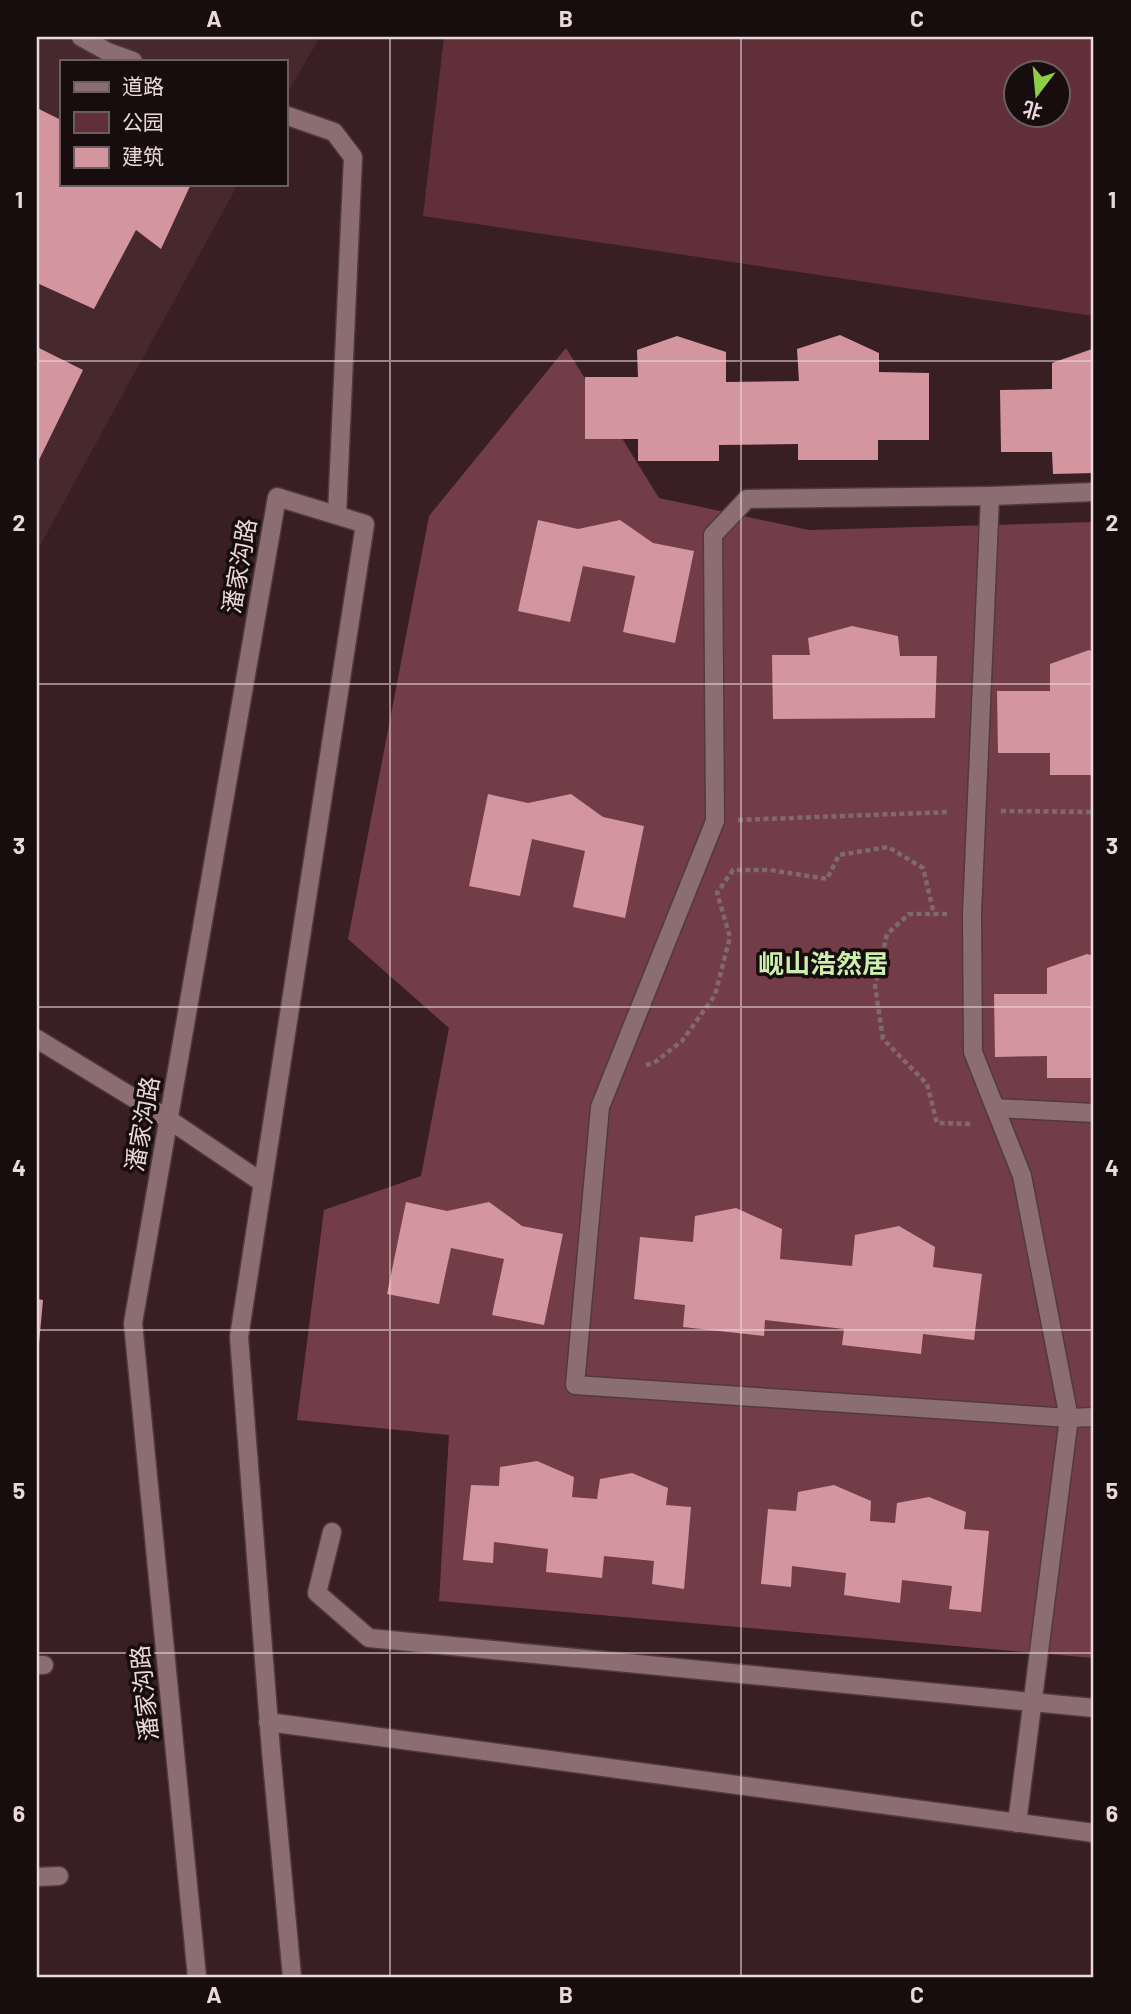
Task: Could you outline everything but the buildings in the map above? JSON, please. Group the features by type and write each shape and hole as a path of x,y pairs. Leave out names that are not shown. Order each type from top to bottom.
{"street":[{"path":"81,37 108,52 130,60"},
{"path":"287,116 334,132 353,157 337,515"},
{"path":"1094,492 747,499 713,535 715,821 600,1107 575,1385 1069,1418 1094,1417"},
{"path":"989,496 972,914 973,1052 1022,1176 1069,1418 1017,1823"},
{"name":"潘家沟路","path":"197,1977 133,1324 277,497 365,524 239,1337 268,1722 292,1977"},
{"path":"37,1039 168,1119 263,1183"},
{"path":"999,1116 1094,1113"},
{"path":"332,1532 317,1592 369,1637 1094,1708"},
{"path":"268,1722 1094,1833"},
{"path":"37,1877 59,1875"}],"path":[{"path":"715,821 976,811 1094,812"},
{"path":"615,1071 654,1063 682,1041 715,995 730,937 717,892 733,870 770,870 827,879 839,855 888,847 923,868 934,914"},
{"path":"972,914 909,914 887,934 875,986 883,1039 927,1084 937,1123 999,1116"}],"shaded area":[{"path":"37,37 320,37 287,94 287,60 60,60 60,186 237,186 37,551"},
{"path":"566,348 659,498 809,530 1094,522 1094,1658 439,1601 449,1435 297,1420 324,1210 421,1176 449,1028 348,939 429,516"}],"green space":[{"path":"444,37 1094,37 1094,316 423,216"}],"district":[{"name":"岘山浩然居","path":"823,964"}]}
